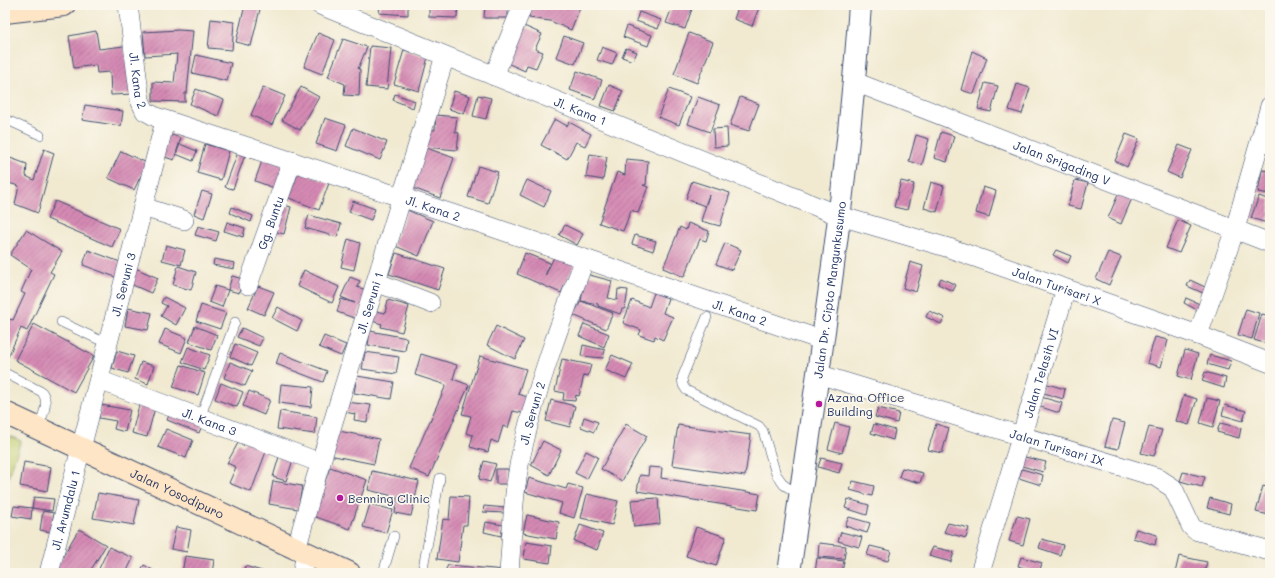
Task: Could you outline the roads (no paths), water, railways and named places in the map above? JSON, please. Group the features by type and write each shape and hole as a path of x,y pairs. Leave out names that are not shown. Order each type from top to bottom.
{"main road":[{"path":"5,12 64,5"},
{"name":"Jalan Yosodipuro","path":"5,413 81,447 301,559 348,573"}],"street":[{"name":"Jl. Kana 2","path":"128,5 140,100 145,111 165,120 292,160 824,341"},
{"name":"Jl. Kana 1","path":"320,5 840,216"},
{"path":"494,76 523,5"},
{"name":"Jalan Dr. Cipto Mangunkusumo","path":"789,573 824,341 840,216 855,82 860,5"},
{"name":"Jl. Seruni 1","path":"301,559 321,463 445,56"},
{"name":"Jalan Srigading V","path":"855,82 1270,243"},
{"path":"1198,335 1234,229 1270,106"},
{"name":"Jl. Seruni 3","path":"81,447 165,120"},
{"name":"Gg. Buntu","path":"248,285 292,160"},
{"path":"143,207 184,220"},
{"name":"Jalan Turisari X","path":"840,216 949,248 1198,335 1270,363"},
{"name":"Jl. Seruni 2","path":"509,573 521,455 558,328 585,259"},
{"path":"376,282 430,303"},
{"name":"Jalan Telasih VI","path":"980,573 1066,288"},
{"name":"Jalan Turisari IX","path":"818,374 1021,434 1156,477 1173,488 1191,526 1195,530 1270,551"},
{"name":"Jl. Kana 3","path":"98,380 321,463"},
{"name":"Jl. Arumdalu 1","path":"49,573 81,447"}],"lane":[{"path":"5,119 40,135"},
{"path":"707,317 682,378 683,385 686,390 759,426 763,431 779,481 800,495"},
{"path":"61,322 108,344"},
{"path":"200,418 235,322"},
{"path":"5,373 42,392 46,404 38,428"},
{"path":"422,573 440,478"},
{"path":"383,573 394,536"}],"place":[{"name":"Azana Office Building","path":"819,404"},
{"name":"Benning Clinic","path":"340,498"}]}
